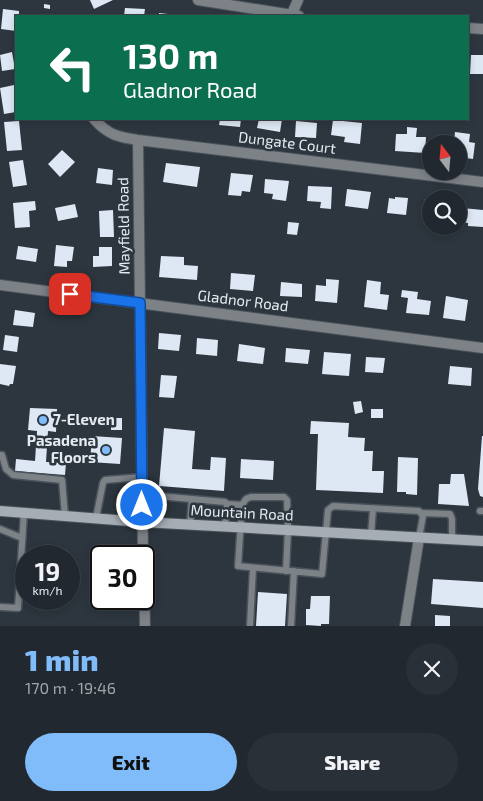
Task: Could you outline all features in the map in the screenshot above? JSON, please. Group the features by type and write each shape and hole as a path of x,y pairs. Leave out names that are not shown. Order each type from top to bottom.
{"main road":[{"name":"Mountain Road","path":"0,511 190,525 483,541"}],"street":[{"path":"198,0 284,15"},
{"path":"290,15 298,0"},
{"path":"469,28 483,29"},
{"name":"Dungate Court","path":"95,120 104,130 116,136 138,140 483,182"},
{"name":"Mayfield Road","path":"138,140 143,545"},
{"name":"Gladnor Road","path":"0,285 483,348"},
{"path":"405,626 419,538"},
{"path":"145,610 145,626"}],"lane":[{"path":"0,455 2,455 6,469 12,475 62,480 64,516"},
{"path":"96,518 105,480 142,476"},
{"path":"142,488 151,489 158,496 224,501 227,504 242,506"},
{"path":"286,570 288,530 286,498 251,497 246,499 242,506 238,566 322,574 325,532 330,507 450,514 452,519 452,540"},
{"path":"190,525 192,499"},
{"path":"225,527 227,504"},
{"path":"371,535 373,509"},
{"path":"0,607 18,608 24,512"},
{"path":"419,538 422,513"},
{"path":"0,529 22,538"},
{"path":"250,626 253,568"},
{"path":"291,626 294,571"}],"building":[{"path":"90,0 113,0 94,9"},
{"path":"44,4 50,5 50,9 44,8"},
{"path":"125,8 145,9 144,15 124,15"},
{"path":"3,9 19,11 19,15 15,15 15,31 1,29"},
{"path":"159,13 177,15 159,15"},
{"path":"12,52 15,69 2,71 0,55"},
{"path":"471,55 483,55 483,74 470,74"},
{"path":"14,85 15,112 4,114 0,88"},
{"path":"220,120 241,120 240,127 219,125"},
{"path":"259,120 282,120 280,132 257,128"},
{"path":"333,120 362,123 360,144 344,142 345,137 331,135"},
{"path":"19,121 22,150 7,151 4,122"},
{"path":"296,121 317,123 316,138 295,137"},
{"path":"407,127 417,128 416,137 422,137 422,153 395,151 396,134 407,134"},
{"path":"455,132 470,134 469,142 475,143 473,159 468,158 468,135 455,135"},
{"path":"62,150 75,162 60,177 48,164"},
{"path":"23,160 27,185 13,187 9,162"},
{"path":"166,163 200,167 197,187 163,182"},
{"path":"98,168 113,170 112,185 96,183"},
{"path":"231,173 253,175 250,192 242,191 241,196 228,195"},
{"path":"265,179 289,181 286,201 272,199 273,194 264,193"},
{"path":"308,186 332,187 331,209 320,208 321,202 307,201"},
{"path":"347,189 371,192 368,209 345,206"},
{"path":"395,197 408,198 406,215 387,213 389,198 395,199"},
{"path":"35,201 36,210 29,211 30,227 15,228 13,203"},
{"path":"75,204 78,217 58,221 55,208"},
{"path":"467,208 483,210 483,227 468,226"},
{"path":"113,210 114,237 100,237 99,211"},
{"path":"288,222 299,223 297,235 287,234"},
{"path":"56,245 74,247 72,261 67,261 67,267 54,266"},
{"path":"18,246 38,249 36,262 16,259"},
{"path":"99,247 112,247 112,266 93,267 93,256 99,256"},
{"path":"161,256 184,257 184,265 198,266 197,280 159,277"},
{"path":"231,273 255,275 253,291 230,289"},
{"path":"326,279 339,280 337,303 315,301 316,285 326,286"},
{"path":"367,280 381,282 380,294 389,295 387,310 364,307"},
{"path":"281,282 302,284 302,297 280,296"},
{"path":"402,290 418,292 417,299 431,301 429,315 406,313 408,298 401,297"},
{"path":"446,296 468,300 465,321 443,318"},
{"path":"15,310 35,313 33,327 13,325"},
{"path":"159,333 181,335 179,351 158,349"},
{"path":"5,335 19,337 17,352 3,350"},
{"path":"197,338 218,340 217,356 196,354"},
{"path":"239,344 265,348 263,364 237,361"},
{"path":"286,348 310,350 308,364 285,362"},
{"path":"324,352 351,354 349,376 322,374"},
{"path":"366,357 385,358 383,373 365,372"},
{"path":"0,364 16,366 13,384 9,386 0,384"},
{"path":"450,366 472,368 471,386 448,384"},
{"path":"161,375 177,376 174,398 159,397"},
{"path":"361,401 363,412 355,414 353,402"},
{"path":"30,408 57,409 56,432 48,431 46,462 66,463 65,475 15,471 16,459 35,461 37,431 28,430"},
{"path":"371,409 383,409 383,418 371,418"},
{"path":"111,418 122,418 122,430 111,430"},
{"path":"311,421 349,423 348,437 365,438 364,451 373,451 372,471 384,471 383,493 316,490 318,434 310,434"},
{"path":"164,428 195,431 192,469 210,470 211,457 226,458 224,491 159,486"},
{"name":"Pasadena Floors","path":"92,436 122,438 120,464 90,462"},
{"path":"482,436 483,497 480,496 478,489"},
{"path":"398,457 418,458 417,495 397,492"},
{"path":"241,459 274,461 273,480 240,478"},
{"path":"451,474 464,474 469,506 438,504 439,484 450,484"},
{"path":"433,579 483,582 483,608 431,604"},
{"path":"258,592 287,594 285,626 256,626"},
{"path":"311,596 330,596 329,624 321,624 321,626 306,625 306,609 310,609"},
{"path":"435,615 450,616 450,626 435,626"}],"place":[{"name":"7-Eleven","path":"43,420"},
{"name":"Pasadena Floors","path":"106,450"}],"route":[{"path":"70,294 140,303 142,505"}]}
